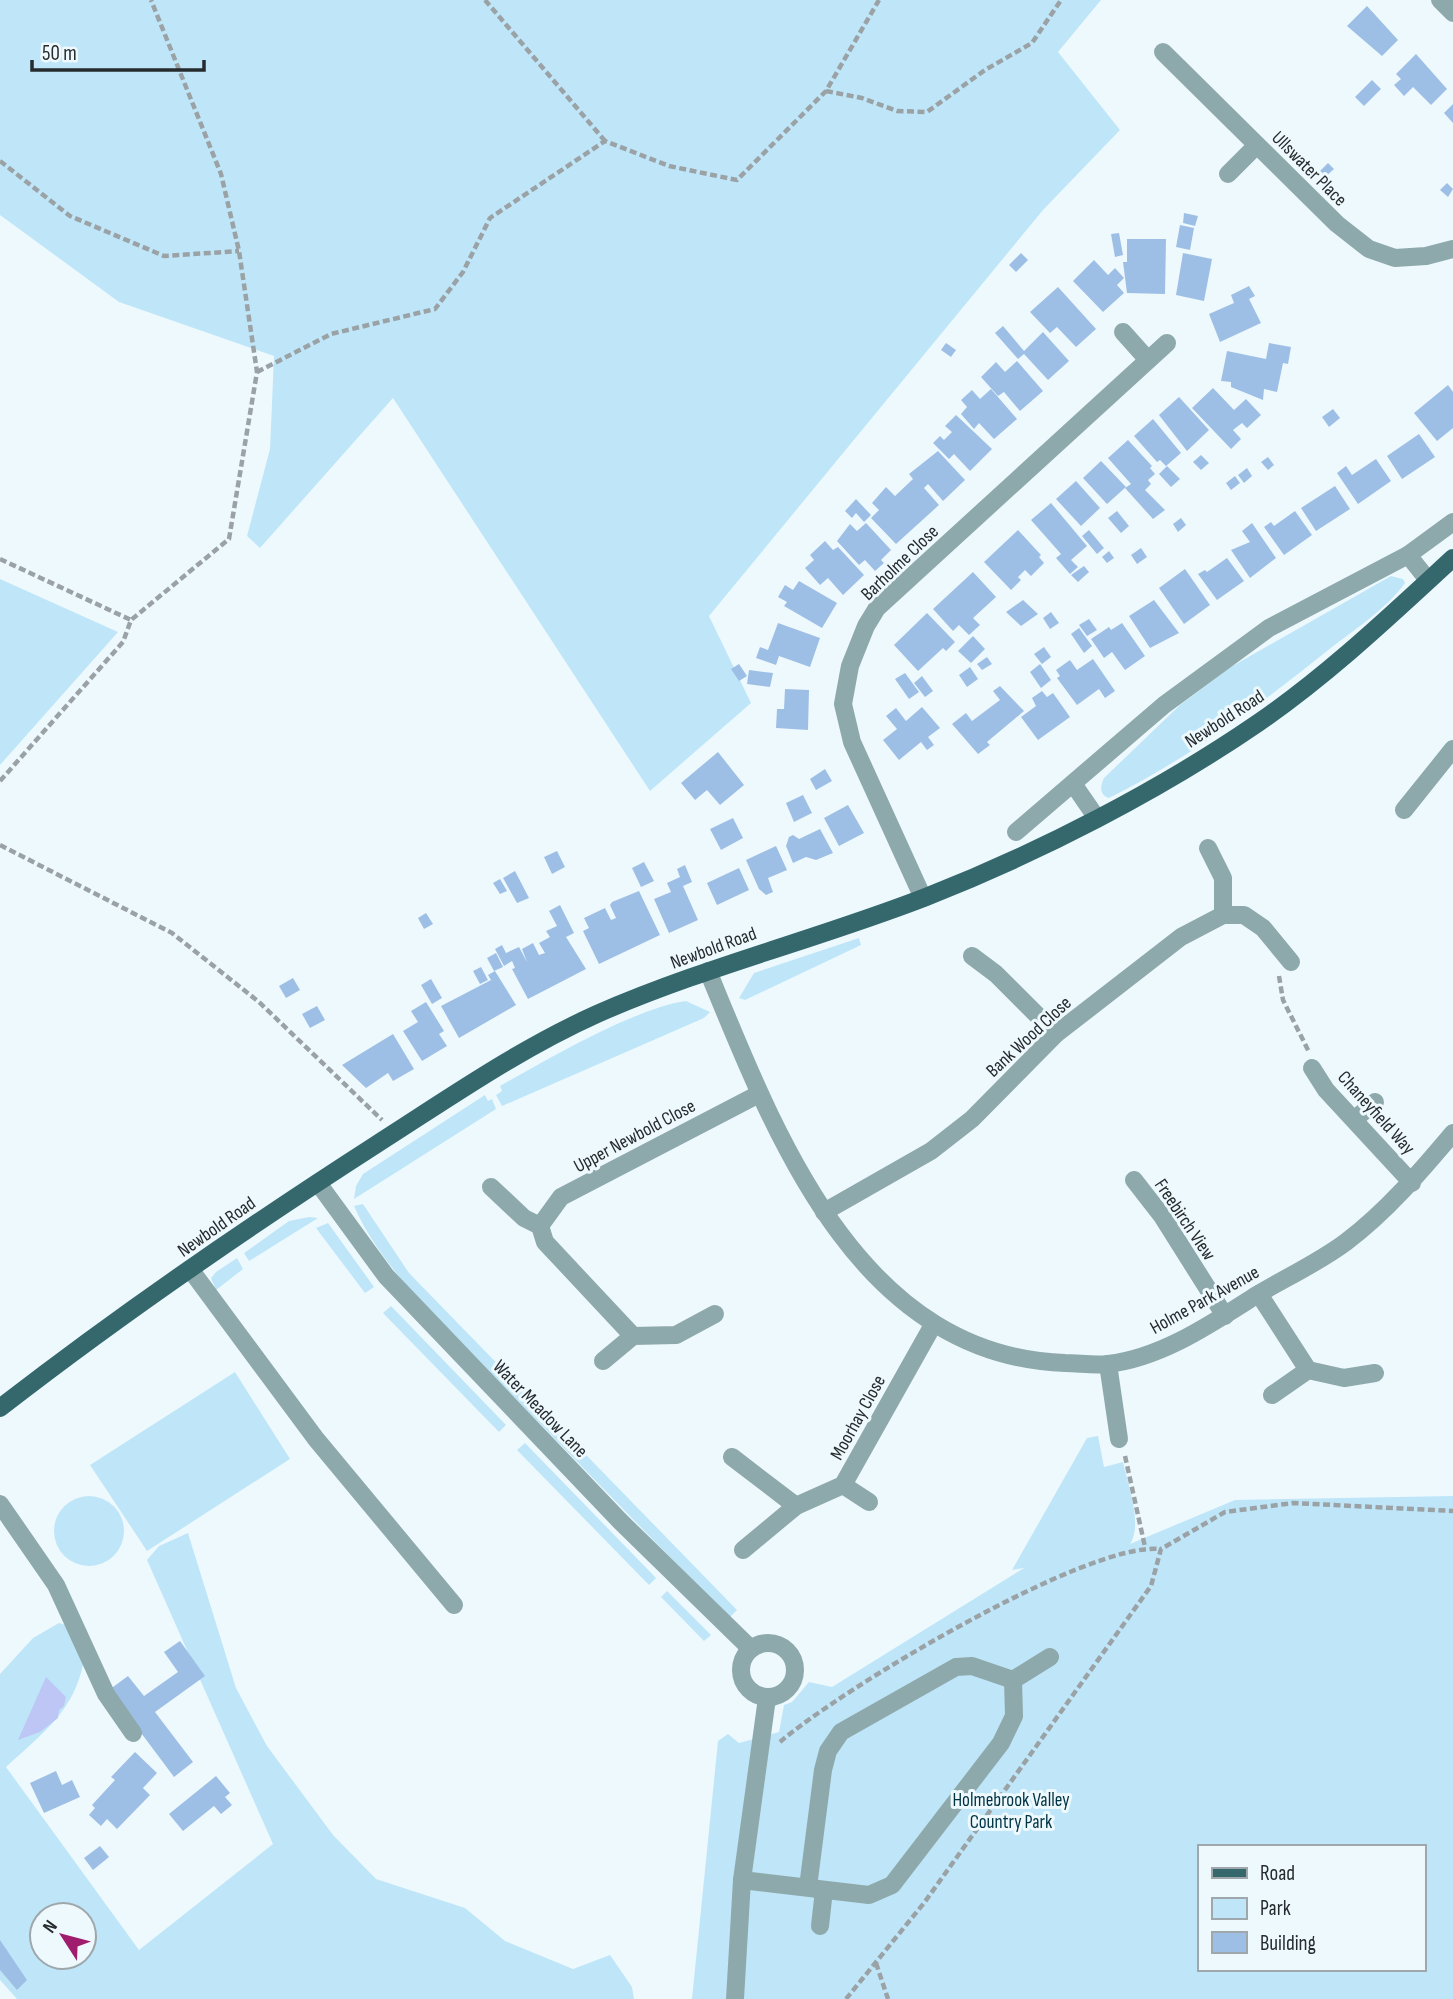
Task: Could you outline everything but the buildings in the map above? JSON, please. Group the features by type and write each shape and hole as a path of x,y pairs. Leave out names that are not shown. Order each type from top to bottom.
{"main road":[{"name":"Newbold Road","path":"0,1408 71,1353 190,1269 509,1060 596,1015 708,971 923,898 986,872 1096,817 1198,761 1260,722 1325,671 1452,561"}],"street":[{"path":"1440,0 1453,13"},
{"name":"Ullswater Place","path":"1163,52 1337,224 1369,249 1395,258 1426,256 1453,248"},
{"path":"1228,174 1257,145"},
{"path":"1123,332 1148,360"},
{"name":"Barholme Close","path":"923,898 852,741 843,704 850,666 866,626 877,608 1167,343"},
{"path":"1016,832 1074,785 1164,705 1269,628 1408,555 1453,522"},
{"path":"1408,555 1428,580"},
{"path":"1404,810 1453,748"},
{"path":"1074,785 1096,817"},
{"path":"1208,848 1223,878 1223,915 1244,915 1263,928 1291,962"},
{"name":"Bank Wood Close","path":"824,1212 931,1152 972,1119 1056,1034 1181,937 1223,915"},
{"path":"971,956 996,974 1056,1034"},
{"name":"Holme Park Avenue","path":"708,971 759,1094 824,1212 854,1253 888,1289 933,1325 983,1350 1041,1362 1108,1364 1169,1347 1345,1242 1412,1183 1449,1145"},
{"name":"Chaneyfield Way","path":"1312,1068 1326,1090 1356,1119 1412,1183"},
{"name":"Upper Newbold Close","path":"540,1226 561,1197 759,1094"},
{"path":"1356,1119 1375,1102"},
{"name":"Freebirch View","path":"1134,1181 1162,1216 1225,1316"},
{"name":"Water Meadow Lane","path":"318,1183 386,1276 620,1521 750,1648"},
{"path":"491,1187 524,1219 540,1226 545,1242 634,1336"},
{"path":"190,1269 316,1439 454,1605"},
{"path":"1259,1294 1308,1370 1344,1378 1375,1373"},
{"path":"603,1361 634,1336 676,1335 715,1314"},
{"name":"Moorhay Close","path":"743,1550 796,1506 843,1485 933,1325"},
{"path":"1108,1364 1119,1438"},
{"path":"1272,1395 1308,1370"},
{"path":"732,1457 796,1506"},
{"path":"843,1485 869,1502"},
{"path":"0,1504 56,1585 106,1694 133,1733"},
{"path":"767,1642 788,1651 794,1662 794,1678 783,1693 767,1698 749,1690 740,1671 750,1648 767,1642"},
{"path":"1013,1680 1050,1657"},
{"path":"820,1926 816,1888 823,1770 828,1751 841,1732 956,1667 972,1666 1013,1680"},
{"path":"742,1880 869,1895 897,1880 1002,1743 1014,1716 1013,1680"},
{"path":"736,1999 742,1880 767,1698"}],"path":[{"path":"0,781 123,642 131,620 229,539 257,372 239,251 221,174 151,0"},
{"path":"485,0 606,141 669,166 737,180 826,91 879,0"},
{"path":"826,91 862,97 897,111 927,112 985,70 1032,43 1061,0"},
{"path":"257,372 331,334 435,309 463,272 490,218 606,141"},
{"path":"0,161 70,216 164,256 239,251"},
{"path":"0,559 131,620"},
{"path":"0,845 172,933 259,1002 394,1133"},
{"path":"1274,970 1281,980 1283,1000 1313,1058 1312,1068"},
{"path":"1119,1438 1128,1465 1145,1547"},
{"path":"756,1763 821,1709 973,1619 1066,1574 1145,1547 1161,1549 1225,1512 1293,1503 1453,1511"},
{"path":"846,1999 924,1903 1151,1586 1161,1549"},
{"path":"876,1962 888,1999"}],"green space":[{"path":"0,0 1101,0 1058,52 1120,130 1043,210 709,616 751,703 650,791 393,398 260,548 247,536 270,449 274,356 119,302 0,215"},
{"path":"1391,576 1403,579 1405,583 1390,601 1279,689 1225,729 1168,765 1109,798 1103,795 1101,787 1104,778 1180,705 1229,668"},
{"path":"0,579 118,632 0,765"},
{"path":"859,938 861,945 745,1000 739,998 754,973"},
{"path":"686,1001 710,1012 704,1018 502,1106 496,1095 502,1091 500,1086 591,1036 642,1014"},
{"path":"485,1095 488,1101 492,1099 496,1109 354,1199 356,1186 363,1174"},
{"path":"363,1204 409,1273 737,1610 729,1618 411,1291 366,1229 354,1206"},
{"path":"318,1218 249,1261 244,1253 289,1221"},
{"path":"328,1223 374,1287 365,1293 316,1228"},
{"path":"237,1258 243,1269 216,1290 211,1278"},
{"path":"391,1306 506,1425 499,1432 383,1313"},
{"path":"235,1372 290,1459 147,1551 90,1465"},
{"name":"Holmebrook Valley Country Park","path":"1098,1436 1104,1467 1123,1462 1135,1516 1134,1536 1130,1544 1235,1500 1453,1496 1453,1999 692,1999 718,1741 728,1734 739,1743 779,1732 784,1705 792,1702 809,1682 832,1687 1024,1568 1012,1570 1087,1438"},
{"path":"525,1443 656,1578 649,1585 517,1450"},
{"path":"89,1496 114,1506 124,1531 114,1556 89,1566 64,1556 54,1531 64,1506"},
{"path":"188,1533 236,1688 267,1746 333,1835 376,1879 465,1908 505,1941 573,1969 610,1955 632,1987 634,1999 17,1999 0,1980 0,1674 33,1638 59,1623 87,1630 80,1675 64,1709 39,1737 6,1767 139,1950 273,1844 147,1560 159,1546"},
{"path":"667,1591 711,1635 704,1641 661,1597"}],"shaded area":[{"path":"46,1677 66,1697 64,1706 59,1710 58,1718 40,1732 18,1740"}]}
